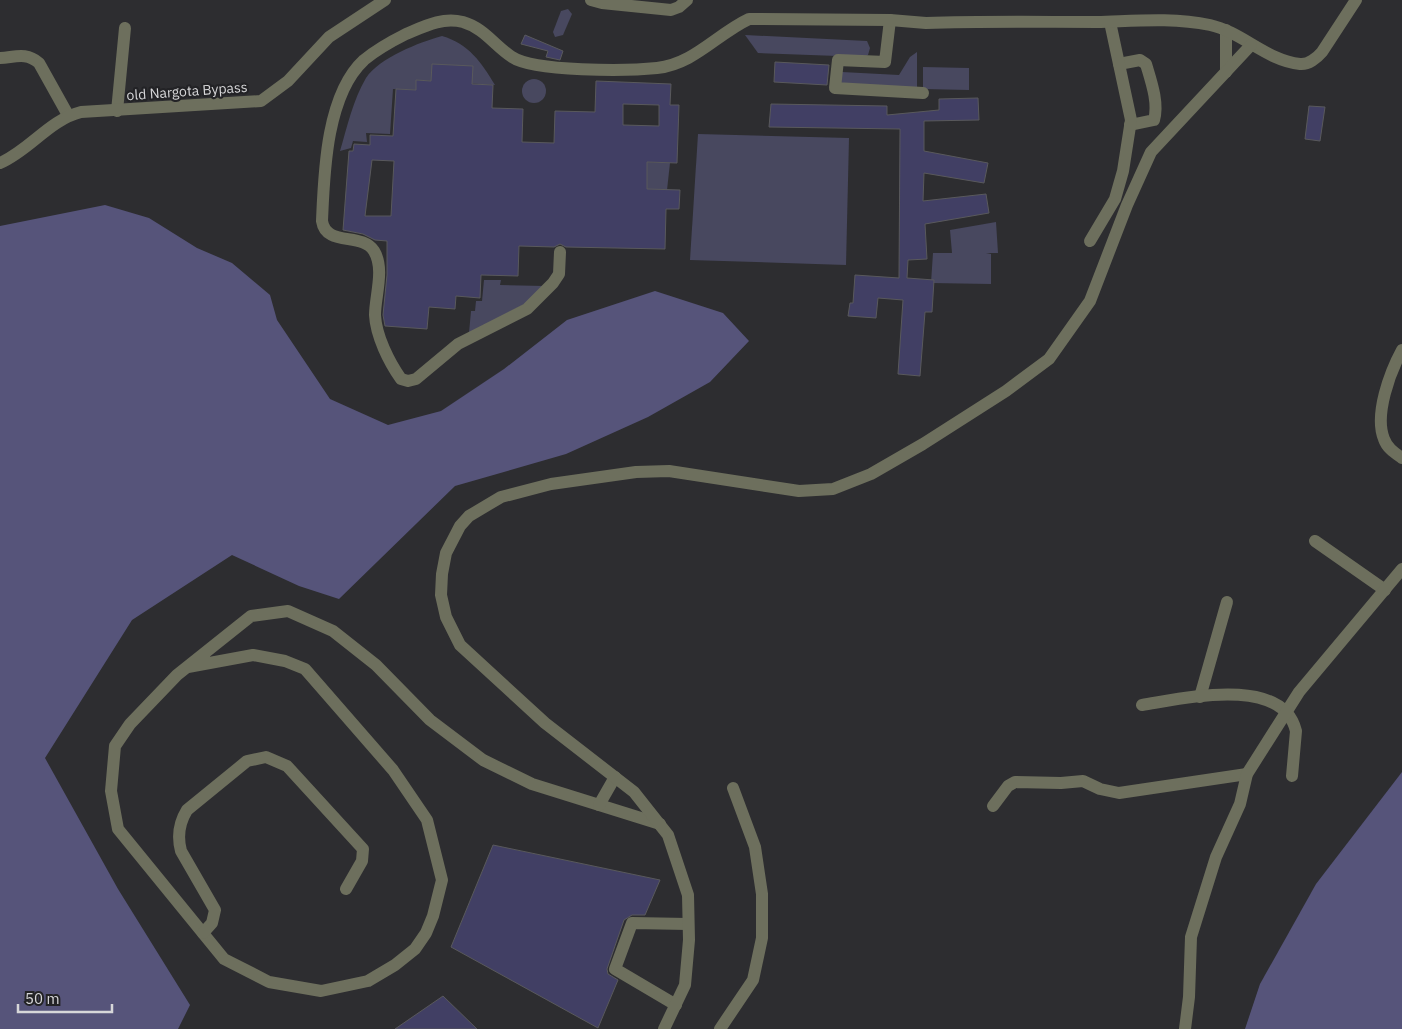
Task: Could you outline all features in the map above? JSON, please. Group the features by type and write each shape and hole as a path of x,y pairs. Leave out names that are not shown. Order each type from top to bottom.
{"street":[{"name":"old Nargota Bypass","path":"0,163 15,156 68,116 81,112 261,100 288,81 328,37 342,26 385,0"},
{"path":"591,0 602,3 671,10 679,7 687,0"},
{"path":"560,252 559,274 553,283 527,309 458,344 416,379 408,381 401,378 377,328 375,315 379,272 378,259 374,249 364,243 328,234 323,229 322,221 324,170 336,110 351,76 364,61 403,36 432,22 452,20 480,29 512,58 523,62 560,70 657,68 678,63 695,55 732,27 749,19 890,20 926,23 1169,21 1210,25 1226,30 1236,34 1251,45 1277,57 1301,64 1316,59 1356,0"},
{"path":"890,20 884,62 838,60 835,88 924,93"},
{"path":"1090,240 1115,199 1123,171 1131,120 1110,22"},
{"path":"117,111 125,28"},
{"path":"1226,30 1226,72"},
{"path":"664,1029 684,985 688,924 688,895 668,835 634,792 545,723 460,644 446,617 441,595 446,553 460,526 469,516 501,497 551,484 636,472 669,471 799,491 833,489 871,474 923,444 1006,391 1049,359 1090,302 1127,205 1151,152 1251,45"},
{"path":"0,58 24,55 39,63 68,116"},
{"path":"1119,64 1140,60 1146,64 1154,96 1156,114 1154,120 1130,125"},
{"path":"1402,350 1395,362 1385,392 1381,430 1388,446 1402,458"},
{"path":"1315,541 1384,590"},
{"path":"1185,1029 1189,997 1191,937 1216,857 1240,804 1247,774 1285,712 1326,657 1402,570"},
{"path":"1200,697 1226,602"},
{"path":"188,667 253,655 285,661 304,669 393,770 427,820 442,880 433,916 426,933 415,949 368,981 349,986 321,991 269,982 224,959 118,829 111,791 115,746 130,724 188,667 251,616 288,612 333,631 376,665 430,720 483,760 532,784 660,824"},
{"path":"1142,705 1200,697 1246,694 1262,699 1285,712 1294,724 1296,731 1292,776"},
{"path":"203,933 212,923 215,910 180,851 178,840 181,823 187,810 247,761 266,757 287,766 363,849 362,861 346,889"},
{"path":"993,806 1008,786 1015,782 1061,783 1083,781 1100,789 1119,793 1247,774"},
{"path":"599,805 615,777"},
{"path":"720,1029 753,980 762,938 762,894 755,847 733,788"},
{"path":"676,1005 615,969 632,922 688,924"}],"shaded area":[{"path":"568,9 572,14 563,35 555,37 553,32 561,11"},
{"path":"745,35 867,41 870,48 868,55 865,57 758,53"},
{"path":"442,36 467,49 485,69 495,85 417,80 416,90 393,89 390,134 366,133 367,142 353,141 351,148 340,151 357,95 372,71 401,52"},
{"path":"917,52 917,89 840,83 842,72 899,75 910,57"},
{"path":"923,67 969,68 969,90 923,89"},
{"path":"534,79 542,83 546,91 542,99 534,103 526,99 522,91 526,83"},
{"path":"698,134 849,138 846,265 690,260"},
{"path":"647,162 670,163 667,190 647,189"},
{"path":"105,205 149,218 197,248 232,263 270,295 277,320 330,399 388,425 441,411 504,369 567,320 655,291 723,313 749,341 710,382 648,417 566,454 455,486 339,599 299,586 232,555 132,620 45,758 118,889 190,1005 178,1029 0,1029 0,226"},
{"path":"996,222 998,253 986,253 991,254 991,284 931,283 933,253 952,253 950,230"},
{"path":"484,280 501,280 500,285 545,286 525,304 469,333 471,311 475,311 476,301 482,301"},
{"path":"1402,772 1402,1029 1245,1029 1260,984 1316,884"}],"building":[{"path":"525,35 563,51 560,60 546,57 548,51 521,44"},
{"path":"775,62 829,65 827,85 774,82"},
{"path":"432,64 473,66 472,84 493,85 492,108 523,109 522,142 554,143 555,111 595,112 596,81 671,84 670,105 679,105 677,163 647,162 647,189 680,190 679,209 666,209 665,249 566,247 560,244 554,247 519,246 518,276 481,275 480,298 456,296 455,309 429,307 427,329 385,326 383,315 387,275 387,241 375,240 363,234 343,230 349,151 353,151 354,144 370,145 370,135 393,136 396,89 416,90 416,80 431,81","holes":["623,104 659,105 659,126 623,125","372,160 394,161 391,216 365,216"]},
{"path":"978,98 979,120 924,121 924,151 988,163 984,183 924,173 923,201 986,194 989,213 925,224 927,259 908,260 907,278 934,280 932,312 925,312 920,376 898,374 903,300 878,298 876,318 848,316 850,303 853,303 855,275 899,278 900,129 769,127 771,104 887,106 887,115 939,110 939,99"},
{"path":"1309,106 1325,107 1320,141 1305,139"},
{"path":"493,845 660,880 645,915 632,915 624,920 607,969 608,974 618,980 598,1028 451,947"},
{"path":"443,996 477,1029 395,1029"}]}
